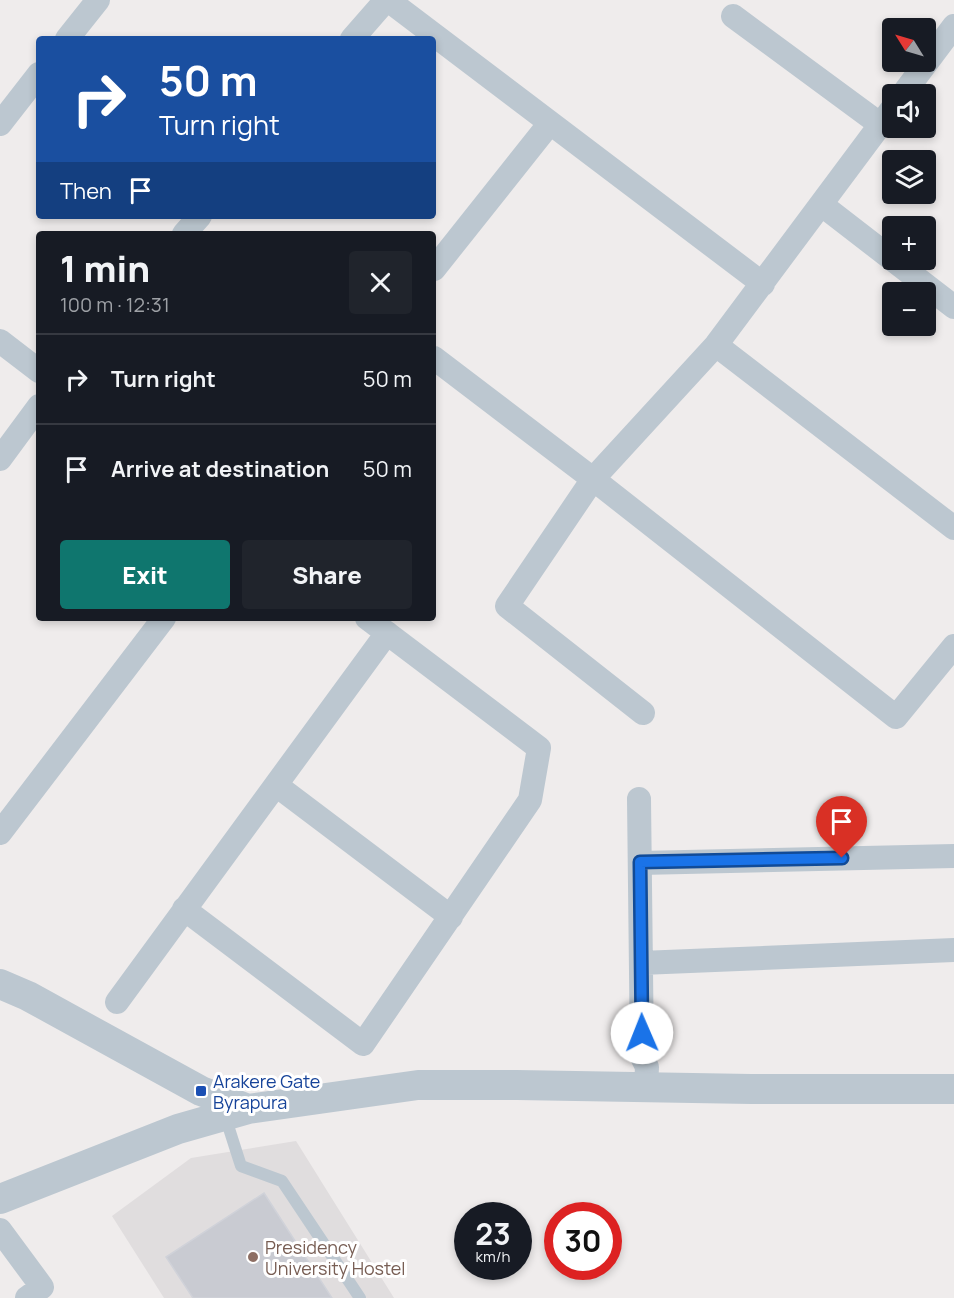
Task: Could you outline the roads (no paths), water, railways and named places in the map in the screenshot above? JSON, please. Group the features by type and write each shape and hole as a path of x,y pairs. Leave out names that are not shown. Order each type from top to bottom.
{"street":[{"path":"68,36 98,0"},
{"path":"355,36 387,0 435,36"},
{"path":"733,16 882,114"},
{"path":"910,84 954,26"},
{"path":"436,37 763,284"},
{"path":"0,124 36,78"},
{"path":"436,266 550,123"},
{"path":"643,713 507,606 594,479 716,345 882,124"},
{"path":"822,205 954,308"},
{"path":"187,231 197,219"},
{"path":"0,341 36,369"},
{"path":"716,345 954,528"},
{"path":"436,360 594,479 896,717 954,646"},
{"path":"0,459 36,410"},
{"path":"0,833 162,621"},
{"path":"184,909 363,1044 530,800 539,748 371,621"},
{"path":"117,1002 387,633"},
{"path":"276,785 451,917"},
{"path":"639,799 642,1057 637,1067 642,1087"},
{"path":"640,862 954,856"},
{"path":"641,963 954,950"},
{"path":"0,984 28,996 201,1090 236,1112"},
{"path":"0,1199 178,1129 236,1112 418,1085 954,1089"},
{"path":"0,1230 42,1287 27,1298"}],"lane":[{"path":"236,1112 241,1166 282,1180 360,1298"}],"place":[{"name":"Arakere Gate Byrapura","path":"201,1091"},
{"name":"Presidency University Hostel","path":"253,1257"}]}
